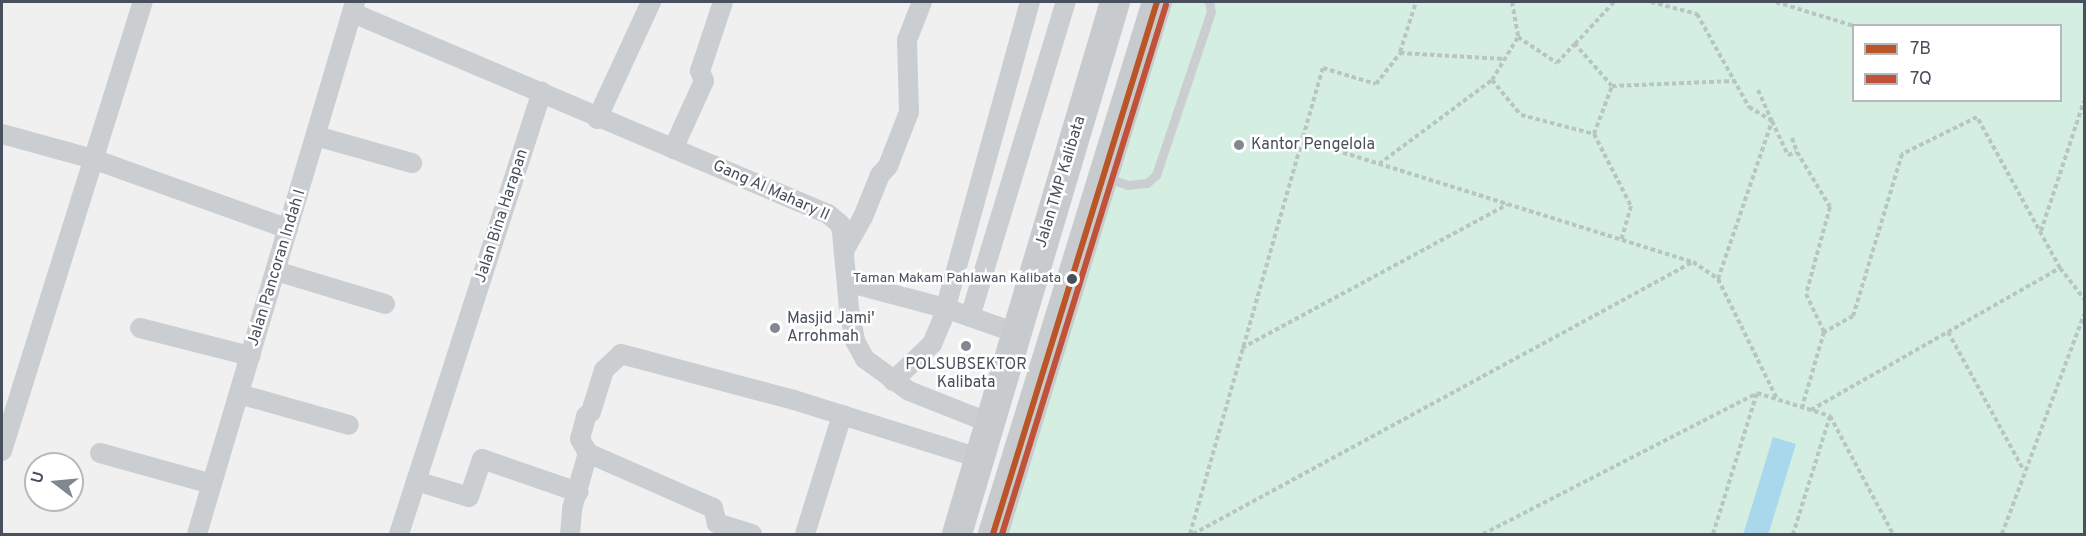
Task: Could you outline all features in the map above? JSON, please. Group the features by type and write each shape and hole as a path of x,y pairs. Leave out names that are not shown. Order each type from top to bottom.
{"main road":[{"name":"Jalan TMP Kalibata","path":"957,534 1115,2"},
{"path":"993,534 1046,372 1157,2"},
{"path":"1013,344 1042,362 1046,372"}],"street":[{"path":"2,451 143,2"},
{"path":"597,119 651,2"},
{"path":"673,150 704,81 700,71 723,2"},
{"path":"844,251 863,217 879,175 888,166 909,112 907,40 922,2"},
{"path":"892,381 932,344 945,308 1030,2"},
{"path":"970,317 1066,2"},
{"path":"354,7 542,92"},
{"name":"Jalan Pancoran Indah I","path":"197,534 354,7"},
{"name":"Gang Al Mahary II","path":"542,92 597,119 828,214 840,224 855,341 865,359 892,381 909,391 990,423"},
{"name":"Jalan Bina Harapan","path":"399,534 542,92"},
{"path":"2,134 93,159 288,229"},
{"path":"316,136 412,163"},
{"path":"276,271 385,304"},
{"path":"847,282 945,308 970,317 1013,344"},
{"path":"140,328 250,356"},
{"path":"752,534 717,523 713,508 588,453 580,439 586,416 591,412 604,370 621,354 673,365 980,458"},
{"path":"239,394 349,425"},
{"path":"805,534 842,415"},
{"path":"100,453 212,484"},
{"path":"570,534 588,453"},
{"path":"417,481 469,497 482,459 578,492"}],"lane":[{"path":"1110,179 1127,185 1147,183 1156,175 1210,12 1209,2"}],"path":[{"path":"1192,534 1300,139 1323,68 1376,84 1400,53 1416,2"},
{"path":"1379,164 1492,80 1518,37 1512,2"},
{"path":"1518,37 1557,63 1614,2"},
{"path":"1651,2 1697,14 1749,107 1772,121"},
{"path":"1776,2 1852,25"},
{"path":"1575,44 1612,86"},
{"path":"1400,53 1505,59"},
{"path":"1492,80 1521,115 1594,134"},
{"path":"1612,86 1734,81"},
{"path":"1612,86 1594,134 1631,206 1621,240"},
{"path":"1758,90 1788,155 1797,152"},
{"path":"2041,232 2085,101"},
{"path":"1824,332 1853,316 1902,154 1977,117 2060,268 2085,298"},
{"path":"1718,279 1772,121"},
{"path":"1792,138 1797,152 1830,207 1806,294 1824,332 1802,407"},
{"path":"1300,139 1693,262 1718,279 1777,399"},
{"path":"1241,349 1507,205"},
{"path":"1192,534 1693,262"},
{"path":"1811,410 2060,268"},
{"path":"2002,534 2085,315"},
{"path":"1948,332 2024,471"},
{"path":"1713,534 1757,393"},
{"path":"1483,534 1757,393 1830,416 1893,534"},
{"path":"1793,534 1830,416"}],"green space":[{"name":"Taman Makam Pahlawan Kalibata","path":"1156,2 2084,2 2084,534 993,534"}],"water":[{"path":"1773,437 1796,444 1768,534 1743,534"}],"transit line":[{"name":"7B","path":"993,534 1157,2"},
{"name":"7Q","path":"1002,534 1166,5"}],"place":[{"name":"Kantor Pengelola","path":"1239,145"},
{"name":"Taman Makam Pahlawan Kalibata","path":"1072,279"},
{"name":"Masjid Jami' Arrohmah","path":"775,328"},
{"name":"POLSUBSEKTOR Kalibata","path":"966,346"}]}
